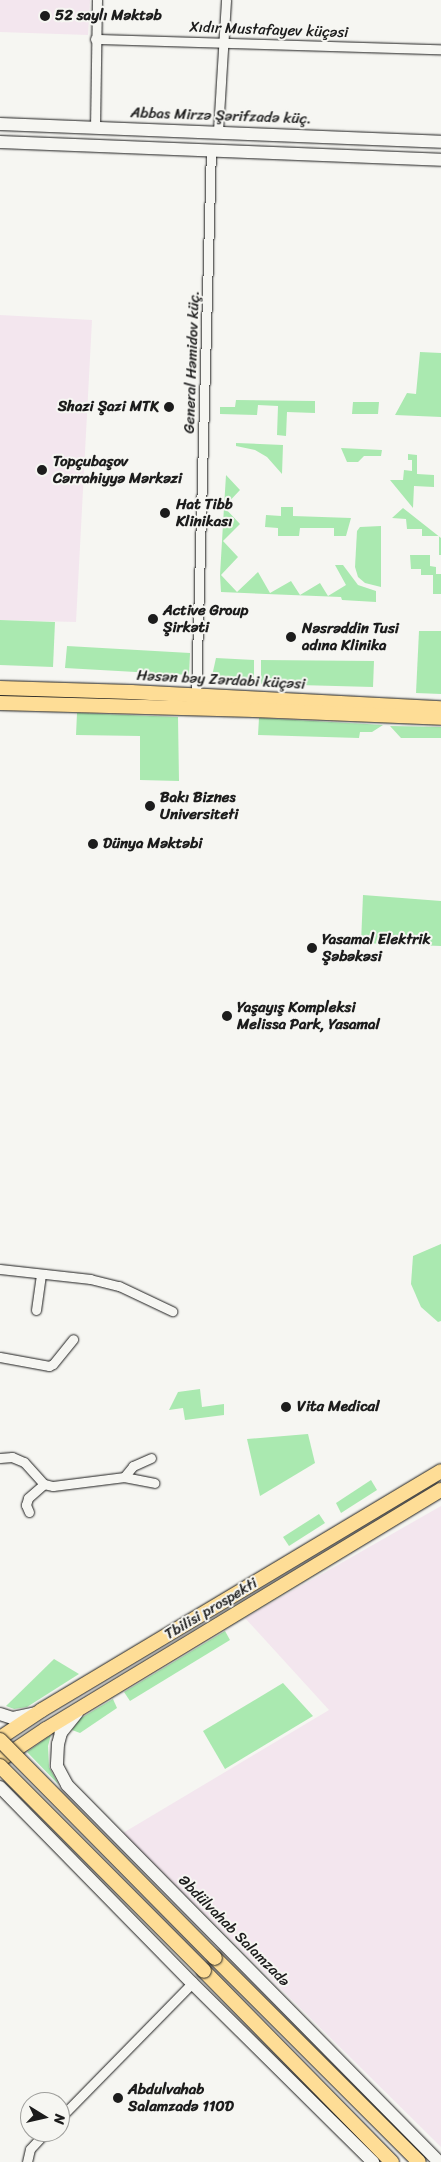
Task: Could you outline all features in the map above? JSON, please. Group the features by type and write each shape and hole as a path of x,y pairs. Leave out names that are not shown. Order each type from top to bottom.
{"main road":[{"name":"Abbas Mirzə Şərifzadə küç.","path":"0,124 218,131 441,142"},
{"path":"176,148 177,130"},
{"path":"0,142 211,149 441,160"},
{"name":"Həsən bəy Zərdabi küçəsi","path":"0,688 196,695 441,708"},
{"path":"57,690 57,705"},
{"path":"75,690 76,706"},
{"name":"Həsən bəy Zərdabi küçəsi","path":"0,703 441,718"},
{"name":"Tbilisi prospekti","path":"0,1739 42,1710 441,1472"},
{"name":"Tbilisi prospekti","path":"0,1760 82,1707 441,1490"},
{"name":"Əbdülvahab Salamzadə","path":"82,1707 61,1732 56,1756 62,1776 84,1803 439,2162"},
{"path":"0,1714 12,1718 26,1716 42,1710"},
{"path":"0,1739 419,2162"},
{"path":"0,1766 392,2162"},
{"path":"0,1786 192,1983 373,2162"},
{"path":"46,1834 39,1812 45,1798 51,1794 65,1793 84,1803"}],"street":[{"path":"95,128 97,0"},
{"path":"218,131 226,0"},
{"name":"Xıdır Mustafayev küçəsi","path":"96,39 441,49"},
{"name":"General Həmidov küç.","path":"196,695 211,149"},
{"path":"0,1269 90,1279 119,1286 172,1311"},
{"path":"36,1310 41,1274"},
{"path":"0,1357 49,1366 53,1364 73,1339"},
{"path":"0,1458 12,1457 24,1462 44,1484 53,1486 124,1477 154,1483"},
{"path":"124,1477 130,1468 151,1458"},
{"path":"29,1512 26,1505 28,1498 44,1484"},
{"path":"70,2108 192,1983"},
{"path":"27,2162 30,2149 37,2142"}],"shaded area":[{"name":"52 saylı Məktəb","path":"0,0 90,0 88,35 0,32"},
{"name":"Topçubaşov Cərrahiyyə Mərkəzi","path":"0,315 92,320 76,622 0,620"},
{"path":"441,1506 441,2147 123,1833 329,1710 245,1618"}],"green space":[{"path":"420,352 441,353 441,417 395,415 407,393 416,394"},
{"path":"236,400 315,401 315,413 287,412 286,436 277,435 278,406 258,405 257,415 220,414 220,407 235,407"},
{"path":"353,402 379,402 378,414 352,414"},
{"path":"236,443 283,445 282,474 267,457 255,450 236,446"},
{"path":"341,448 382,450 381,456 364,456 358,462 347,462"},
{"path":"408,454 417,455 417,474 434,475 434,487 414,486 413,508 390,480 403,480 404,470 412,471 412,460 408,460"},
{"path":"226,475 240,490 224,507"},
{"path":"224,507 240,524 223,541 238,557 221,575 237,592 258,572 270,593 291,581 300,595 320,583 328,596 346,585 335,565 343,565 358,585 376,591 376,602 342,600 341,597 221,592 220,575"},
{"path":"281,507 293,507 293,516 351,518 346,536 334,536 334,528 300,528 299,536 278,536 278,528 265,527 266,515 281,516"},
{"path":"403,508 438,536 422,536 422,529 407,529 406,519 392,518"},
{"path":"381,526 381,587 365,583 358,577 355,567 357,531 360,527"},
{"path":"439,536 441,538 441,555 439,555"},
{"path":"410,555 430,555 430,566 436,567 436,574 441,574 441,594 433,594 433,575 421,575 421,569 411,569"},
{"path":"0,620 55,622 53,667 0,665"},
{"path":"419,631 441,631 441,694 416,693"},
{"path":"67,646 190,653 189,675 65,668"},
{"path":"216,658 254,660 254,685 222,684 212,676"},
{"path":"261,660 374,661 373,687 261,684"},
{"path":"77,713 178,717 179,781 140,780 140,736 76,735"},
{"path":"259,718 383,725 372,732 360,732 359,738 258,735"},
{"path":"390,726 441,727 441,738 401,738"},
{"path":"363,895 441,901 441,946 361,943"},
{"path":"441,1244 441,1321 438,1322 421,1307 411,1284 413,1256"},
{"path":"200,1389 202,1407 224,1404 224,1415 185,1420 183,1408 169,1410 178,1392"},
{"path":"308,1434 315,1463 260,1496 247,1439"},
{"path":"371,1480 377,1490 341,1513 336,1503"},
{"path":"319,1514 325,1523 289,1546 283,1537"},
{"path":"225,1631 230,1640 130,1701 124,1692"},
{"path":"54,1659 79,1674 27,1707 14,1709 6,1706"},
{"path":"283,1683 313,1716 225,1769 203,1731"},
{"path":"113,1699 117,1708 80,1733 72,1730 81,1718"},
{"path":"51,1735 48,1746 49,1767 59,1785 27,1752"}],"place":[{"name":"52 saylı Məktəb","path":"45,16"},
{"name":"Shazi Şazi MTK","path":"169,407"},
{"name":"Topçubaşov Cərrahiyyə Mərkəzi","path":"42,470"},
{"name":"Hat Tibb Klinikası","path":"165,513"},
{"name":"Active Group Şirkəti","path":"153,619"},
{"name":"Nəsrəddin Tusi adına Klinika","path":"291,637"},
{"name":"Bakı Biznes Universiteti","path":"150,806"},
{"name":"Dünya Məktəbi","path":"93,844"},
{"name":"Yasamal Elektrik Şəbəkəsi","path":"312,948"},
{"name":"Yaşayış Kompleksi Melissa Park, Yasamal","path":"227,1016"},
{"name":"Vita Medical","path":"286,1407"},
{"name":"Abdulvahab Salamzadə 110D","path":"118,2098"}]}
